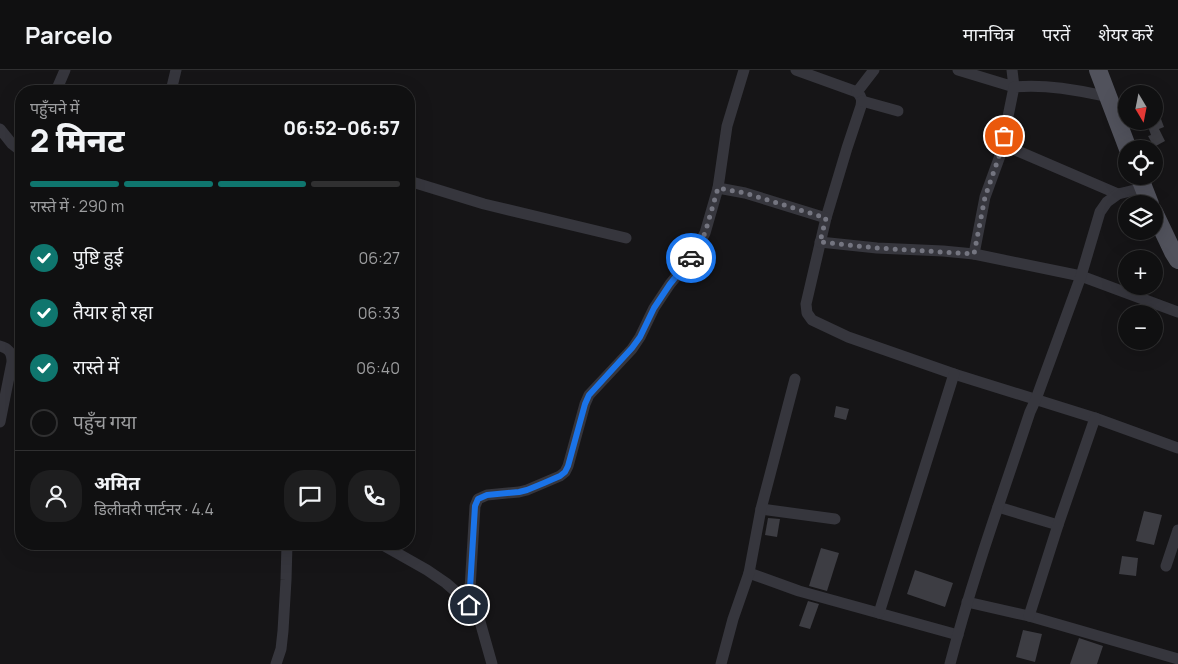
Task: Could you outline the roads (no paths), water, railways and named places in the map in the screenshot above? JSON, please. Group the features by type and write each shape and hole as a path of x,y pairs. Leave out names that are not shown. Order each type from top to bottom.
{"main road":[{"path":"1098,70 1125,140"},
{"path":"1163,230 1178,260"}],"street":[{"path":"59,85 65,70"},
{"path":"172,85 176,70"},
{"path":"469,605 475,506 478,499 487,495 527,490 565,472 589,395 640,337 654,308 670,284 689,261 705,233 718,188 727,126 744,70"},
{"path":"796,70 898,111"},
{"path":"874,70 860,96 820,242 806,304 807,313 812,320 848,337 954,374 1095,418 1178,448"},
{"path":"958,70 1014,87 1046,86 1109,97"},
{"path":"974,254 985,197 1004,142 1014,87 1012,70"},
{"path":"0,129 15,146"},
{"path":"1004,142 1013,149 1118,194"},
{"path":"415,183 484,204 626,238"},
{"path":"718,188 745,193 826,218"},
{"path":"950,664 967,602 998,508 1030,412 1080,276 1100,212 1107,202 1118,194 1144,189"},
{"path":"820,242 877,248 974,254 1080,276 1178,312"},
{"path":"0,346 9,350 12,357 0,422"},
{"path":"879,612 954,374"},
{"path":"721,664 733,619 749,573 762,509 795,380"},
{"path":"1030,616 1058,525 1095,418"},
{"path":"998,508 1058,525"},
{"path":"762,509 835,519"},
{"path":"1166,566 1178,530"},
{"path":"276,664 284,631 287,550"},
{"path":"392,550 446,583 469,605 479,618 492,664"},
{"path":"749,573 798,590 958,635"},
{"path":"967,602 1030,616 1178,659"}]}
